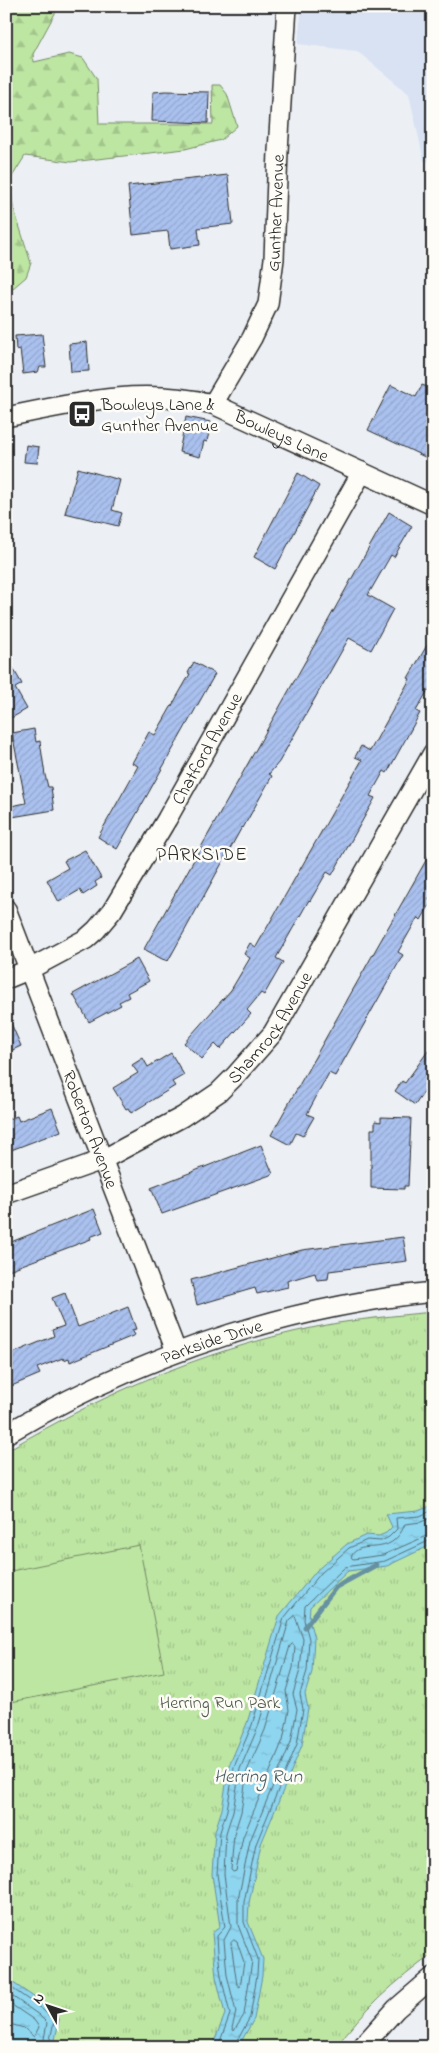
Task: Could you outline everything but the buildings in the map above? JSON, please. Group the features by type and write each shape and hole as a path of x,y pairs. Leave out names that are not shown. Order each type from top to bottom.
{"street":[{"name":"Gunther Avenue","path":"213,404 252,338 268,304 274,259 278,151 287,6"},
{"name":"Bowleys Lane","path":"6,417 121,396 185,398 213,404 433,504"},
{"name":"Chatford Avenue","path":"6,979 28,970 86,939 112,910 177,802 362,472"},
{"name":"Shamrock Avenue","path":"6,1194 102,1160 182,1117 219,1092 256,1055 273,1033 433,753"},
{"name":"Roberton Avenue","path":"6,909 176,1351"},
{"name":"Parkside Drive","path":"6,1434 68,1399 176,1351 265,1322 328,1307 433,1292"},
{"path":"362,2047 396,2009 433,1977"}],"shaded area":[{"path":"302,6 433,6 433,162 424,161 409,94 357,51 298,44"}],"green space":[{"path":"6,6 59,6 33,54 34,62 69,54 83,58 97,79 99,124 213,124 212,85 220,85 227,94 237,126 221,140 185,149 71,162 25,156 10,180 13,206 31,263 26,277 6,294"},
{"name":"Herring Run Park","path":"433,1312 433,1954 380,1997 346,2033 336,2047 6,2047 6,1451 85,1408 125,1389 208,1356 294,1332 338,1323"},
{"path":"139,1545 164,1672 6,1703 6,1572"}],"water":[{"name":"Herring Run","path":"433,1505 433,1544 387,1566 348,1571 310,1607 309,1620 314,1638 312,1672 305,1694 308,1708 302,1745 261,1844 249,1903 248,1922 263,1959 262,1976 254,2019 238,2047 212,2047 225,2014 216,1977 212,1933 220,1927 212,1874 215,1831 222,1809 229,1766 247,1723 279,1616 317,1570 347,1544 366,1535 379,1536 386,1533 392,1527 386,1514 418,1511"},
{"path":"6,1978 47,2006 59,2020 55,2040 61,2047 21,2047 6,2041"}],"waterway":[{"name":"Herring Run","path":"305,1627 336,1587 376,1565"}],"place":[{"name":"Bowleys Lane & Gunther Avenue","path":"82,414"}],"district":[{"name":"PARKSIDE","path":"202,853"}]}
